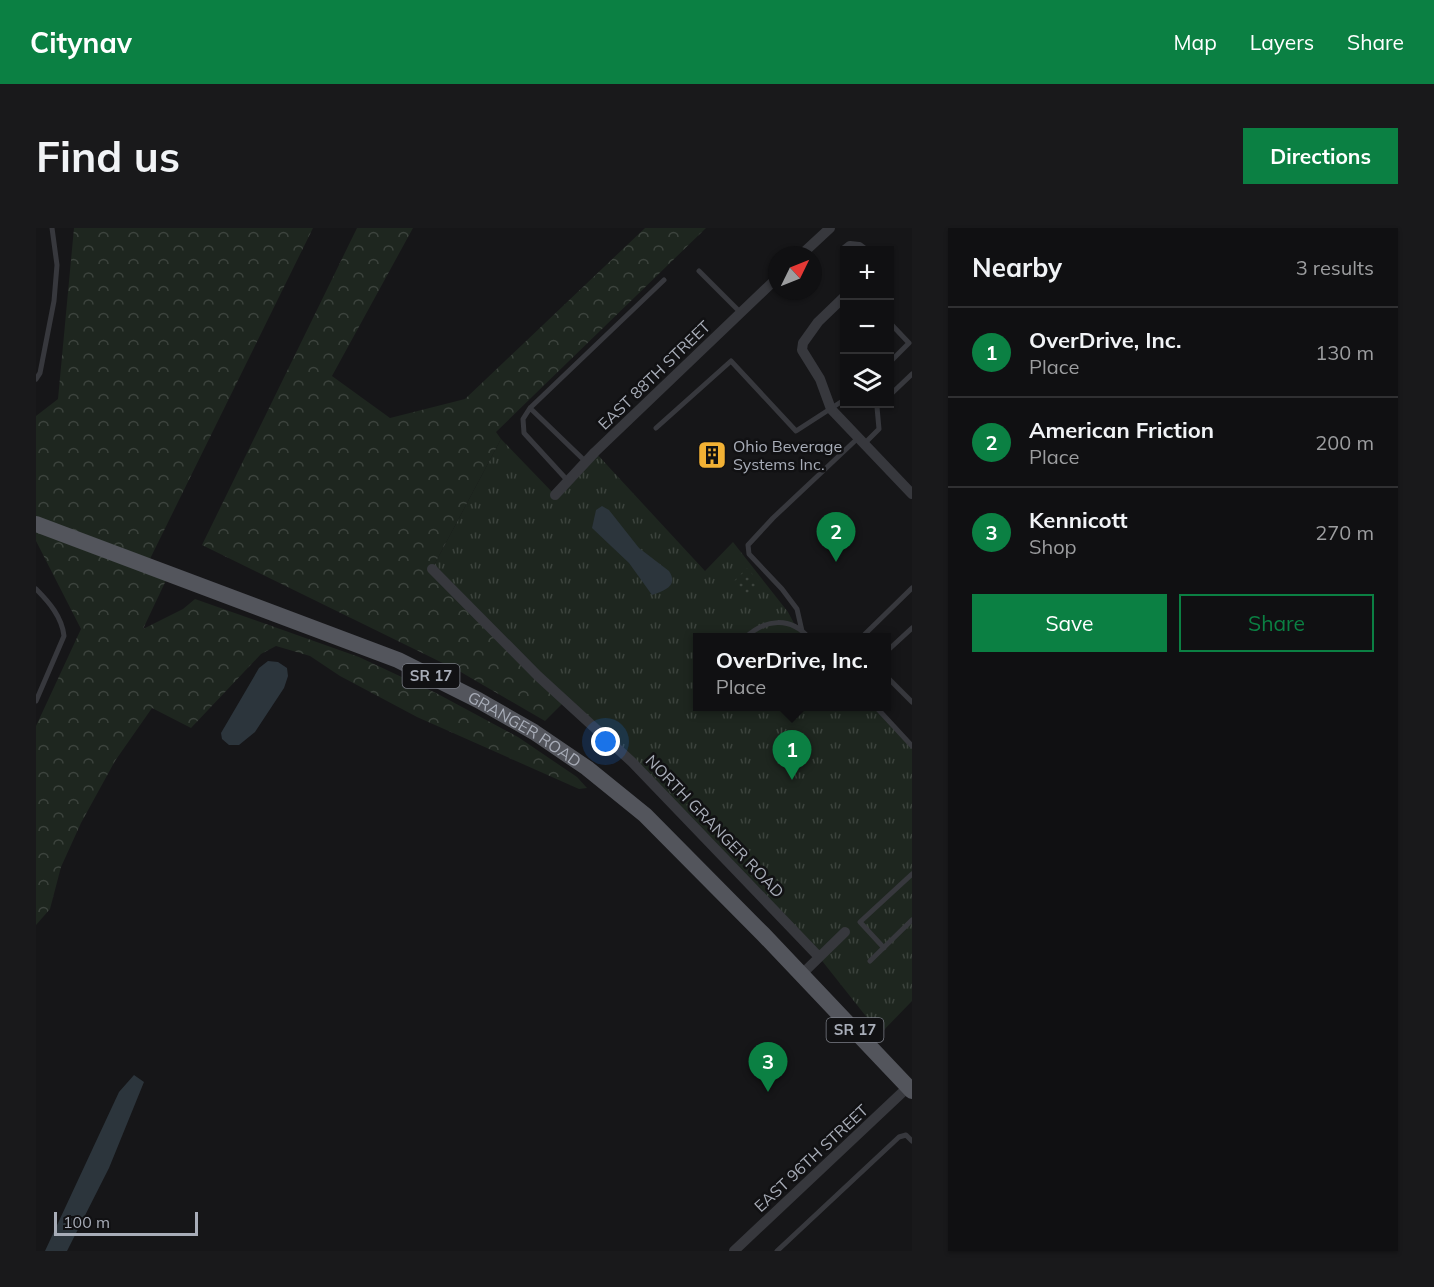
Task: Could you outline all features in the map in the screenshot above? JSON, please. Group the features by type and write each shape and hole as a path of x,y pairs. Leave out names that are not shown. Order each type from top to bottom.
{"main road":[{"name":"GRANGER ROAD","path":"36,524 398,660 478,700 587,768 645,815 802,974 910,1089"}],"street":[{"path":"811,246 830,228"},
{"name":"EAST 88TH STREET","path":"555,495 586,462 768,287"},
{"path":"841,300 818,322 803,343 802,350 820,379 831,409 912,494"},
{"name":"NORTH GRANGER ROAD","path":"432,569 538,676 632,762 819,957"},
{"path":"802,974 845,932"},
{"name":"EAST 96TH STREET","path":"734,1251 910,1089"}],"lane":[{"path":"36,379 40,373 54,301 57,266 52,228"},
{"path":"699,271 741,313"},
{"path":"568,481 524,433 523,419 530,408 664,280"},
{"path":"894,327 909,343 894,358"},
{"path":"656,428 731,362 796,431 840,403"},
{"path":"894,391 912,374"},
{"path":"530,408 586,462"},
{"path":"802,631 796,609 782,589 749,554 748,545 773,518 861,441 879,429 877,408"},
{"path":"866,633 912,588"},
{"path":"36,589 51,604 63,627 64,636 36,701"},
{"path":"750,633 757,627 771,622 796,627 802,631"},
{"path":"891,647 912,628"},
{"path":"891,681 912,702"},
{"path":"880,711 912,746"},
{"path":"884,948 860,922 912,874"},
{"path":"870,961 912,920"},
{"path":"777,1251 899,1137 906,1135 912,1141"}],"green space":[{"path":"74,228 313,228 147,565 169,574 143,629 183,609 195,599 359,657 436,693 518,737 577,777 587,788 579,789 417,717 340,676 310,656 276,646 261,654 191,728 152,708 115,761 81,823 61,867 50,909 36,925 36,726 81,629 36,541 36,416 58,399"},
{"path":"357,228 413,228 332,376 390,418 465,399 645,228 706,228 496,432 501,439 432,569 565,701 545,721 459,671 202,545"},
{"path":"501,439 555,495 595,452 705,571 733,542 788,612 796,627 804,633 693,633 693,711 879,711 912,745 912,1001 880,1034 819,957 712,845 432,569"},
{"path":"747,568 762,585 749,598 734,581"}],"shaded area":[{"path":"602,506 609,510 639,548 669,571 672,581 669,587 652,595 629,563 592,528 596,510"},
{"path":"268,661 278,662 287,668 288,676 284,688 255,732 239,745 229,745 222,739 221,733 259,668"},
{"path":"134,1075 144,1082 109,1168 67,1251 45,1251 119,1092"}],"place":[{"name":"Ohio Beverage Systems Inc.","path":"712,455"},
{"name":"American Friction","path":"836,562"},
{"name":"OverDrive, Inc.","path":"792,780"},
{"name":"Kennicott","path":"768,1092"}]}
